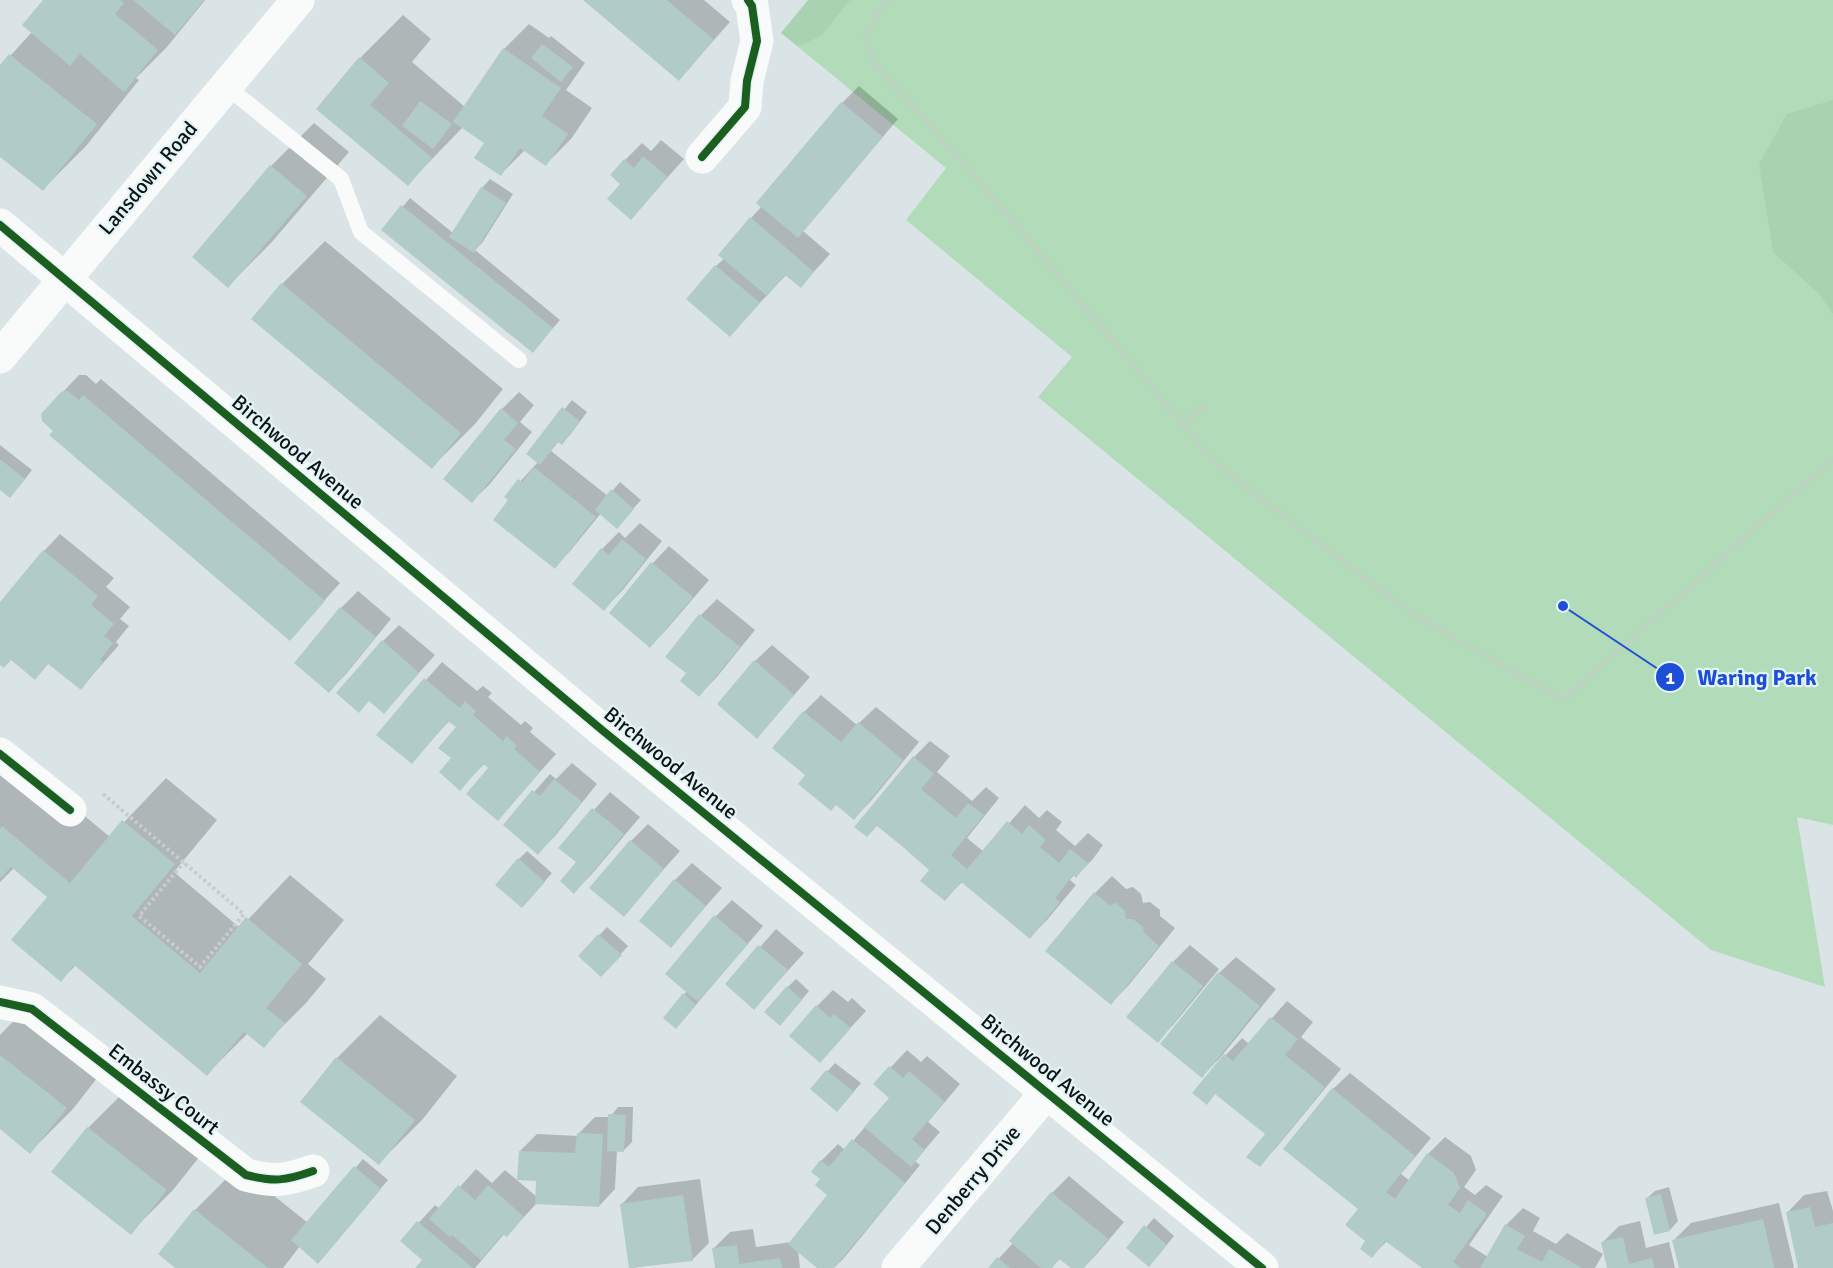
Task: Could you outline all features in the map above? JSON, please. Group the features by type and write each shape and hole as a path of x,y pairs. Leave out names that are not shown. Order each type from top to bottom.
{"street":[{"name":"Lansdown Road","path":"0,357 298,0"},
{"path":"702,157 745,107 747,81 757,41 752,6 747,0"},
{"name":"Birchwood Avenue","path":"0,225 609,735 1262,1268"},
{"path":"0,754 70,810"},
{"name":"Embassy Court","path":"0,1002 32,1009 246,1174 269,1181 292,1178 313,1171"},
{"name":"Denberry Drive","path":"898,1268 1047,1092"}],"lane":[{"path":"226,86 341,179 361,232 519,360"}],"path":[{"path":"888,0 865,36 875,64 983,186 1217,465 1411,613 1563,700 1833,459"},
{"path":"1183,425 1206,404"},
{"path":"70,810 92,785 184,862 244,914 200,967 139,916 184,862"}],"green space":[{"path":"808,0 850,0 821,36 798,46 781,33"},
{"path":"809,0 1833,0 1833,825 1797,817 1825,987 1711,950 1038,397 1072,357 906,220 946,168 781,33"},
{"path":"1833,100 1833,314 1820,295 1773,252 1759,164 1787,114"}],"building":[{"path":"43,0 120,0 124,3 115,14 158,50 124,92 80,54 70,66 22,25"},
{"path":"133,0 204,0 175,35"},
{"path":"583,0 667,0 714,40 679,81"},
{"path":"542,44 573,67 561,82 531,58"},
{"path":"503,48 561,88 542,116 568,134 546,166 520,148 501,176 474,158 484,143 453,122"},
{"path":"9,54 97,124 43,191 0,157 0,65"},
{"path":"359,57 389,83 370,105 432,158 408,186 316,109"},
{"path":"420,101 452,124 433,149 402,126"},
{"path":"841,102 883,137 798,238 756,203"},
{"path":"643,156 668,177 631,220 607,199 620,184 610,175 624,159 634,168"},
{"path":"270,165 307,196 228,288 192,257"},
{"path":"481,187 506,203 474,253 449,237"},
{"path":"401,205 553,328 533,353 381,230"},
{"path":"750,217 814,272 801,288 785,275 767,296 718,255"},
{"path":"715,265 760,303 730,337 686,299"},
{"path":"281,283 461,433 432,469 251,319"},
{"path":"68,391 79,400 83,395 325,601 290,641 49,435 53,431 42,421 41,414 61,392"},
{"path":"562,407 580,421 562,445 558,442 540,465 526,454"},
{"path":"501,408 518,423 504,440 516,449 472,503 443,479"},
{"path":"0,459 25,479 10,498 0,490"},
{"path":"534,467 596,517 555,569 493,520 508,500 504,497 518,479 522,482"},
{"path":"611,489 634,509 617,529 595,510"},
{"path":"622,539 646,559 604,611 572,584 601,548 609,555"},
{"path":"43,550 98,596 91,605 114,624 104,636 113,643 100,660 103,662 81,690 48,664 35,680 11,660 4,668 0,665 0,602"},
{"path":"651,562 693,597 650,648 609,613"},
{"path":"340,607 376,637 329,693 294,663"},
{"path":"699,614 740,647 699,697 680,681 686,673 665,657"},
{"path":"382,640 419,673 384,714 369,701 359,713 336,693"},
{"path":"754,660 794,695 757,739 717,704"},
{"path":"424,678 460,708 465,701 476,711 473,715 503,741 507,736 517,746 514,749 540,772 498,821 466,794 488,768 483,764 460,791 439,772 451,758 438,748 456,727 448,721 412,764 376,735"},
{"path":"803,711 841,742 858,722 903,760 854,820 836,805 831,811 798,784 805,775 772,748"},
{"path":"913,756 934,774 921,789 956,818 968,803 984,815 951,855 967,869 1007,821 1022,834 1029,825 1046,840 1040,847 1059,863 1070,849 1088,863 1076,878 1073,875 1055,898 1060,902 1030,939 961,882 945,901 920,881 929,870 903,847 877,826 867,837 854,827"},
{"path":"554,779 582,802 538,855 503,825 532,790 540,796"},
{"path":"592,808 624,834 574,894 560,881 576,862 558,848"},
{"path":"122,820 175,864 132,916 200,973 246,917 302,964 266,1008 285,1023 264,1048 244,1032 207,1076 74,965 61,982 11,940 47,897 11,867 0,879 0,829 2,826 70,883"},
{"path":"630,840 664,869 624,917 589,888"},
{"path":"518,858 545,882 522,908 495,885"},
{"path":"674,879 706,906 671,948 639,921"},
{"path":"1094,892 1109,905 1116,903 1125,911 1126,919 1133,919 1143,927 1144,933 1159,946 1111,1005 1045,951"},
{"path":"714,915 748,944 698,1002 665,974"},
{"path":"598,934 622,955 601,977 578,956"},
{"path":"758,945 788,970 754,1010 725,984"},
{"path":"1172,961 1203,986 1158,1043 1126,1017"},
{"path":"1218,972 1260,1006 1202,1078 1160,1044"},
{"path":"787,986 802,1000 780,1026 764,1012"},
{"path":"683,993 696,1005 676,1029 663,1018"},
{"path":"816,1005 830,1018 834,1014 851,1028 820,1063 789,1036"},
{"path":"1270,1017 1298,1039 1285,1055 1325,1087 1260,1167 1246,1157 1265,1134 1215,1094 1207,1105 1192,1093 1224,1054 1233,1061"},
{"path":"0,1055 67,1108 30,1154 0,1129"},
{"path":"336,1057 415,1120 379,1165 300,1102"},
{"path":"889,1066 903,1078 909,1071 945,1102 912,1139 925,1150 911,1167 864,1127 889,1098 873,1084"},
{"path":"826,1070 854,1092 837,1112 810,1089"},
{"path":"1332,1088 1415,1156 1386,1192 1395,1199 1427,1153 1454,1173 1460,1188 1448,1205 1460,1213 1468,1200 1487,1214 1453,1262 1461,1268 1422,1268 1385,1241 1372,1258 1360,1249 1365,1241 1345,1225 1358,1209 1283,1149"},
{"path":"608,1114 626,1115 624,1152 607,1151"},
{"path":"87,1127 167,1190 131,1235 51,1172"},
{"path":"577,1133 603,1134 599,1207 535,1204 536,1181 517,1180 519,1151 575,1153"},
{"path":"852,1139 905,1183 834,1268 817,1268 788,1244 827,1195 815,1185 820,1179 811,1172 820,1160 829,1167"},
{"path":"354,1166 381,1189 318,1264 291,1240"},
{"path":"458,1185 475,1200 488,1185 524,1217 507,1237 503,1234 481,1260 429,1219"},
{"path":"1051,1192 1108,1239 1084,1268 1071,1268 1059,1259 1052,1268 1041,1268 1009,1241"},
{"path":"1661,1194 1670,1231 1654,1235 1645,1198"},
{"path":"683,1195 693,1261 629,1268 620,1204"},
{"path":"1810,1207 1815,1227 1833,1223 1833,1268 1798,1268 1786,1212"},
{"path":"194,1209 268,1268 175,1268 158,1254"},
{"path":"1763,1219 1774,1268 1679,1268 1672,1240"},
{"path":"417,1221 473,1268 415,1268 422,1260 400,1241"},
{"path":"1505,1224 1525,1236 1517,1249 1542,1262 1549,1249 1582,1268 1480,1268"},
{"path":"1144,1225 1167,1245 1149,1267 1126,1248"},
{"path":"1623,1237 1629,1264 1652,1258 1654,1268 1607,1268 1601,1242"},
{"path":"737,1245 739,1264 780,1258 782,1268 715,1268 712,1248"},
{"path":"997,1257 1010,1268 988,1268"}],"cycle path":[{"path":"702,157 745,107 747,81 757,41 752,6 748,0"},
{"path":"0,225 602,730 1262,1268"},
{"path":"0,754 70,810"},
{"path":"0,1002 32,1009 246,1175 264,1179 280,1179 313,1171"}],"place":[{"name":"Waring Park","path":"1563,606"}]}
